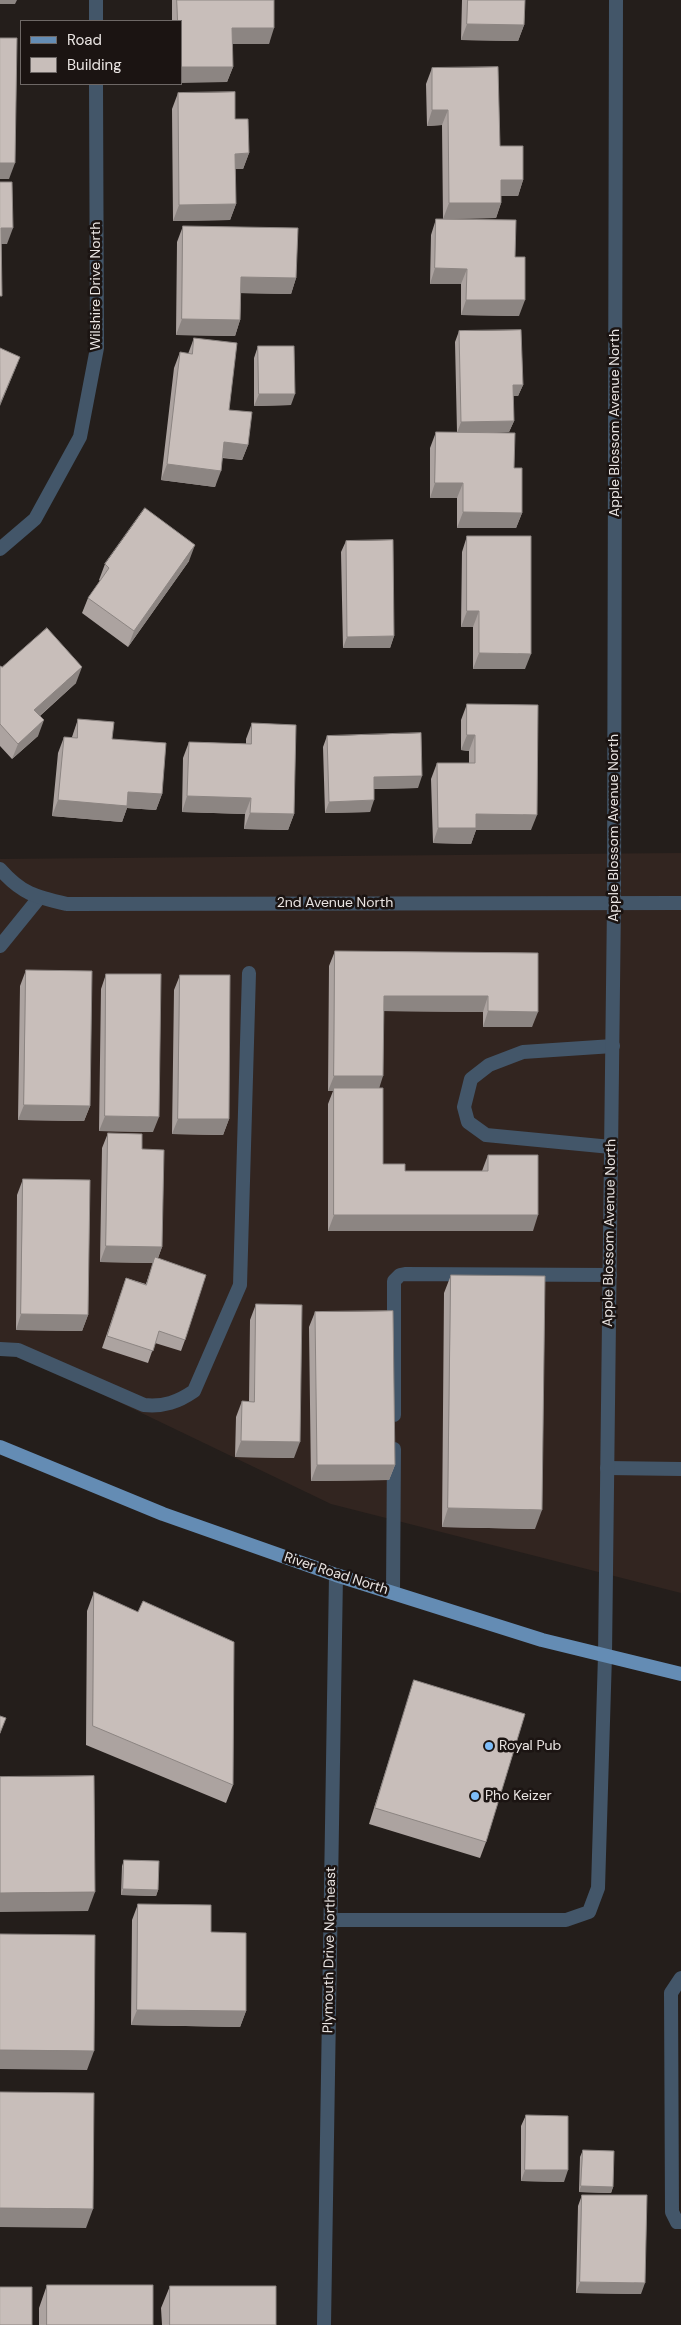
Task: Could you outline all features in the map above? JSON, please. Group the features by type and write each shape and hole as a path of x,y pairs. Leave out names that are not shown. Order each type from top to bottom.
{"main road":[{"name":"River Road North","path":"0,1447 163,1514 336,1575 542,1640 681,1674"}],"street":[{"path":"96,0 96,20"},
{"name":"Apple Blossom Avenue North","path":"331,1920 566,1920 589,1912 598,1888 605,1655 614,903 616,0"},
{"name":"Wilshire Drive North","path":"0,549 35,519 80,438 97,348 96,85"},
{"name":"2nd Avenue North","path":"0,869 12,883 34,897 67,904 681,903"},
{"path":"0,946 39,898"},
{"path":"0,1349 18,1350 144,1405 166,1405 194,1391 240,1284 249,973"},
{"path":"611,1148 486,1135 468,1122 464,1107 471,1079 489,1065 522,1052 612,1046"},
{"path":"393,1593 394,1281 400,1275 405,1274 610,1275"},
{"path":"607,1468 681,1469"},
{"name":"Plymouth Drive Northeast","path":"324,2325 336,1575"},
{"path":"681,1978 675,1984 671,1993 672,2212 677,2222 681,2222"}],"shaded area":[{"path":"681,853 681,1593 331,1504 0,1345 0,859"}],"building":[{"path":"177,0 274,0 274,28 232,28 233,67 182,67 182,20 178,20"},
{"path":"468,0 525,0 524,25 467,24"},
{"path":"0,38 17,38 15,163 0,163"},
{"path":"498,67 500,146 523,146 523,180 501,180 501,203 449,203 448,110 432,110 432,68"},
{"path":"235,92 235,119 248,119 249,153 235,154 236,204 179,205 178,93"},
{"path":"0,182 12,182 13,228 1,228 2,296 0,296"},
{"path":"436,219 516,220 515,257 525,257 525,300 466,300 467,269 435,268"},
{"path":"183,226 298,228 296,278 241,277 240,320 182,319"},
{"path":"521,330 523,385 513,385 514,421 461,422 459,331"},
{"path":"194,338 237,343 229,410 252,412 248,445 224,442 221,471 167,464 180,352 192,354"},
{"path":"258,346 294,346 295,394 259,394"},
{"path":"0,348 20,357 0,404"},
{"path":"436,432 515,433 514,468 522,468 522,513 463,512 463,483 435,483"},
{"path":"145,508 195,545 134,631 88,598 109,568 105,564"},
{"path":"467,536 531,536 531,654 479,653 479,611 467,611"},
{"path":"393,540 394,636 347,637 346,541"},
{"path":"47,628 82,667 34,710 44,720 18,744 0,724 0,666 2,667"},
{"path":"467,704 538,705 537,815 476,814 476,828 438,828 437,763 475,763 475,735 467,735"},
{"path":"78,719 114,722 112,739 166,743 162,794 128,792 127,806 58,800 64,737 77,738"},
{"path":"252,723 296,725 294,814 250,813 251,798 187,796 189,742 251,744"},
{"path":"421,733 422,776 374,777 374,800 329,802 327,736"},
{"path":"335,951 538,953 538,1012 488,1011 488,996 384,996 383,1076 334,1076"},
{"path":"26,970 92,971 90,1106 24,1105"},
{"path":"106,974 161,974 159,1117 105,1116"},
{"path":"180,975 230,975 229,1119 178,1119"},
{"path":"334,1088 383,1088 383,1164 405,1164 405,1171 488,1171 488,1155 538,1155 538,1215 334,1215"},
{"path":"108,1133 142,1134 142,1149 164,1150 162,1247 106,1246"},
{"path":"23,1179 90,1180 88,1315 21,1314"},
{"path":"155,1257 206,1275 185,1340 159,1331 153,1351 107,1336 126,1278 146,1285"},
{"path":"451,1275 545,1276 542,1510 448,1508"},
{"path":"256,1304 302,1305 300,1442 241,1441 242,1401 254,1402"},
{"path":"393,1311 395,1465 317,1465 315,1312"},
{"path":"94,1592 138,1612 143,1601 234,1642 233,1785 93,1726"},
{"path":"414,1680 525,1714 486,1842 375,1808"},
{"path":"0,1716 6,1718 0,1733"},
{"path":"94,1776 95,1892 0,1893 0,1777"},
{"path":"124,1860 159,1861 158,1890 123,1889"},
{"path":"138,1904 211,1905 211,1932 246,1933 246,2011 137,2010"},
{"path":"0,1934 95,1935 94,2051 0,2050"},
{"path":"0,2092 94,2093 93,2209 0,2208"},
{"path":"526,2115 568,2116 568,2170 525,2170"},
{"path":"583,2150 614,2151 613,2187 581,2186"},
{"path":"582,2195 647,2195 645,2283 580,2282"},
{"path":"47,2285 153,2285 153,2325 47,2325"},
{"path":"170,2286 276,2286 276,2325 170,2325"},
{"path":"0,2287 32,2287 32,2325 0,2325"}],"place":[{"name":"Royal Pub","path":"489,1746"},
{"name":"Pho Keizer","path":"475,1796"}]}
